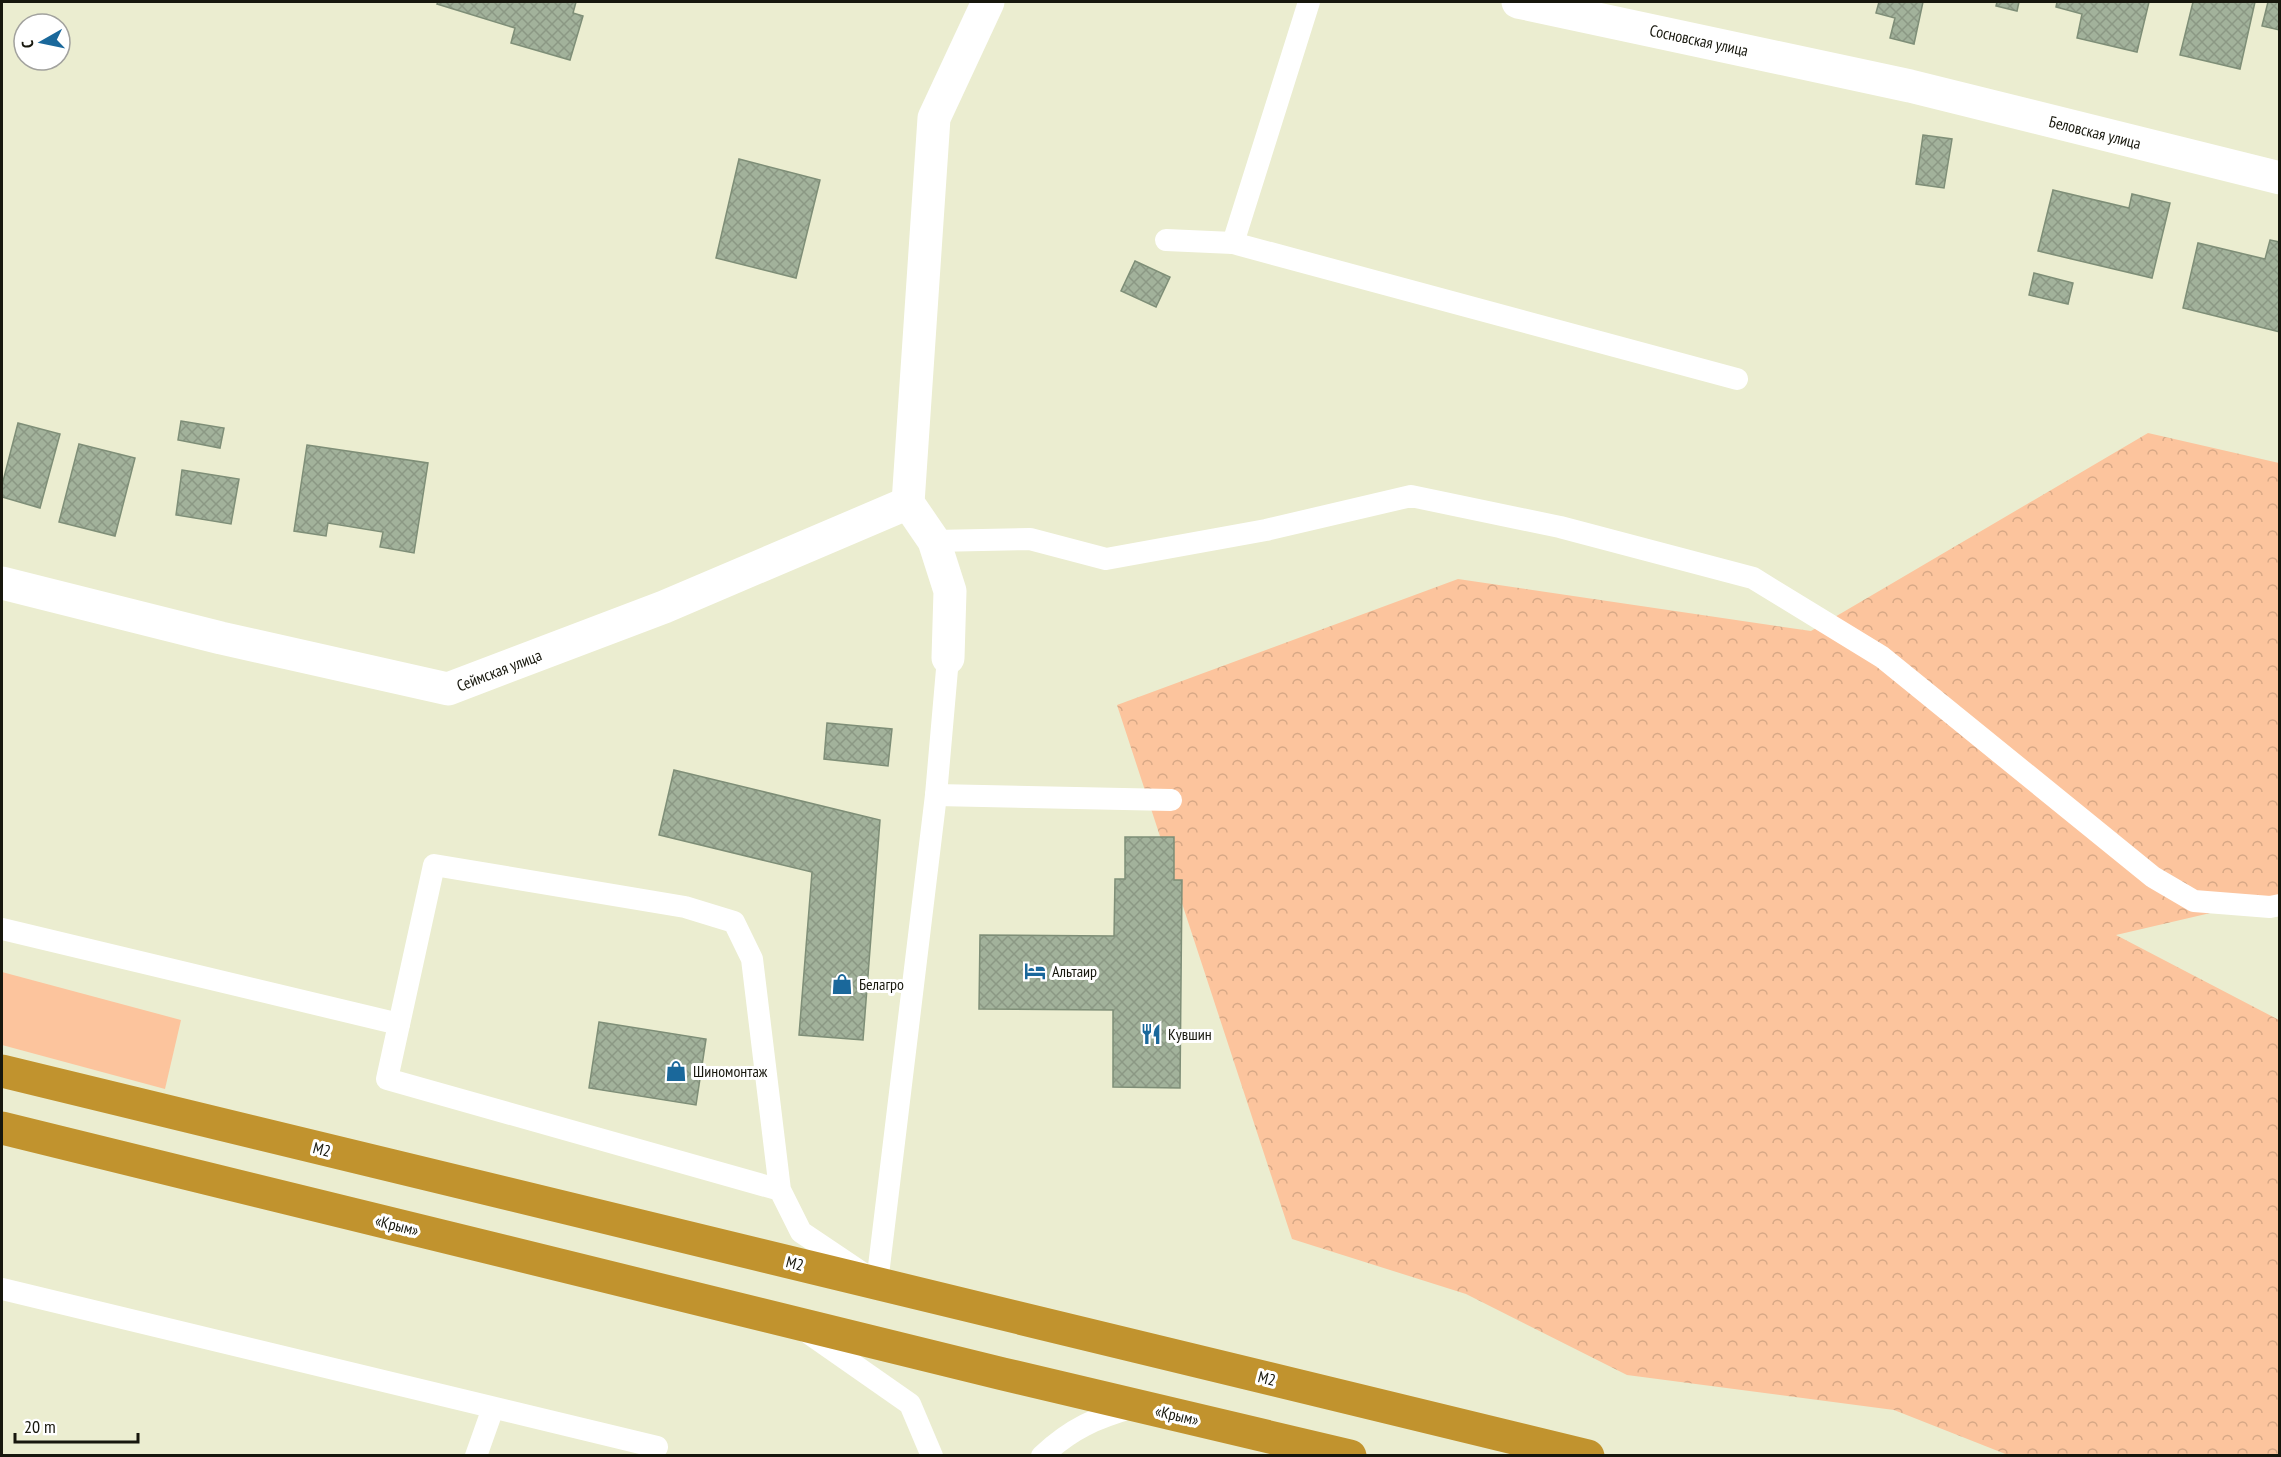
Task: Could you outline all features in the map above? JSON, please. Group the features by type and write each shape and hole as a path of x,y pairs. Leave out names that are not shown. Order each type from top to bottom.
{"highway":[{"name":"М2","path":"2,1071 1588,1455"},
{"name":"«Крым»","path":"2,1128 1004,1374 1350,1455"}],"street":[{"path":"948,658 950,591 934,541 908,503 934,118 988,2"},
{"name":"Сосновская улица","path":"1518,2 1895,82"},
{"name":"Беловская улица","path":"1895,82 2280,178"},
{"name":"Сеймская улица","path":"2,583 220,638 448,689 664,607 908,503"}],"lane":[{"path":"1233,243 1309,2"},
{"path":"1166,240 1233,243 1737,379"},
{"path":"934,541 1030,539 1106,559 1266,530 1412,496 1560,527 1753,578 1882,657 2153,877 2194,901 2270,907 2280,905"},
{"path":"780,1190 387,1079 434,864 685,907 734,922 752,959 780,1190 801,1232 877,1283 936,795 948,658"},
{"path":"936,795 1171,800"},
{"path":"2,929 399,1024"},
{"path":"2,1289 657,1447"},
{"path":"793,1322 910,1404 932,1455"},
{"path":"1042,1455 1064,1435 1096,1418 1139,1406"},
{"path":"476,1455 493,1408"}],"green space":[{"path":"2148,433 2279,463 2279,897 2116,935 2279,1020 2279,1455 2008,1455 1894,1410 1627,1375 1466,1294 1292,1239 1117,705 1458,579 1811,631"},
{"path":"2,972 181,1020 165,1089 2,1045"}],"building":[{"path":"438,2 576,2 573,13 583,16 570,60 511,43 515,28 437,4"},
{"path":"1879,2 1923,2 1914,44 1890,38 1895,18 1876,13"},
{"path":"1997,2 2019,2 2017,11 1996,6"},
{"path":"2057,2 2149,2 2137,52 2077,38 2082,14 2056,7"},
{"path":"2193,2 2255,2 2240,69 2180,55"},
{"path":"2268,2 2280,2 2280,30 2262,26"},
{"path":"1923,135 1952,139 1944,188 1916,184"},
{"path":"739,159 820,180 796,278 716,258"},
{"path":"2053,190 2129,208 2132,194 2170,203 2152,278 2038,251"},
{"path":"2270,240 2280,242 2280,332 2183,308 2198,243 2265,259"},
{"path":"1135,261 1170,277 1156,307 1121,291"},
{"path":"2034,273 2073,283 2068,304 2029,295"},
{"path":"181,421 224,428 220,448 178,440"},
{"path":"18,423 60,434 40,508 2,497 2,485"},
{"path":"79,444 135,458 115,536 59,522"},
{"path":"307,445 428,463 414,553 380,547 383,532 328,523 326,536 294,531"},
{"path":"182,470 239,479 231,524 176,515"},
{"path":"827,723 892,729 888,766 824,759"},
{"path":"674,770 880,820 863,1040 799,1035 812,872 659,835"},
{"path":"1125,837 1174,837 1174,880 1182,880 1180,1088 1113,1087 1113,1010 979,1009 980,935 1114,936 1115,879 1125,879"},
{"path":"599,1022 706,1039 696,1105 589,1088"}],"place":[{"name":"Альтаир","path":"1035,971"},
{"name":"Белагро","path":"842,984"},
{"name":"Кувшин","path":"1151,1034"},
{"name":"Шиномонтаж","path":"676,1071"}]}
